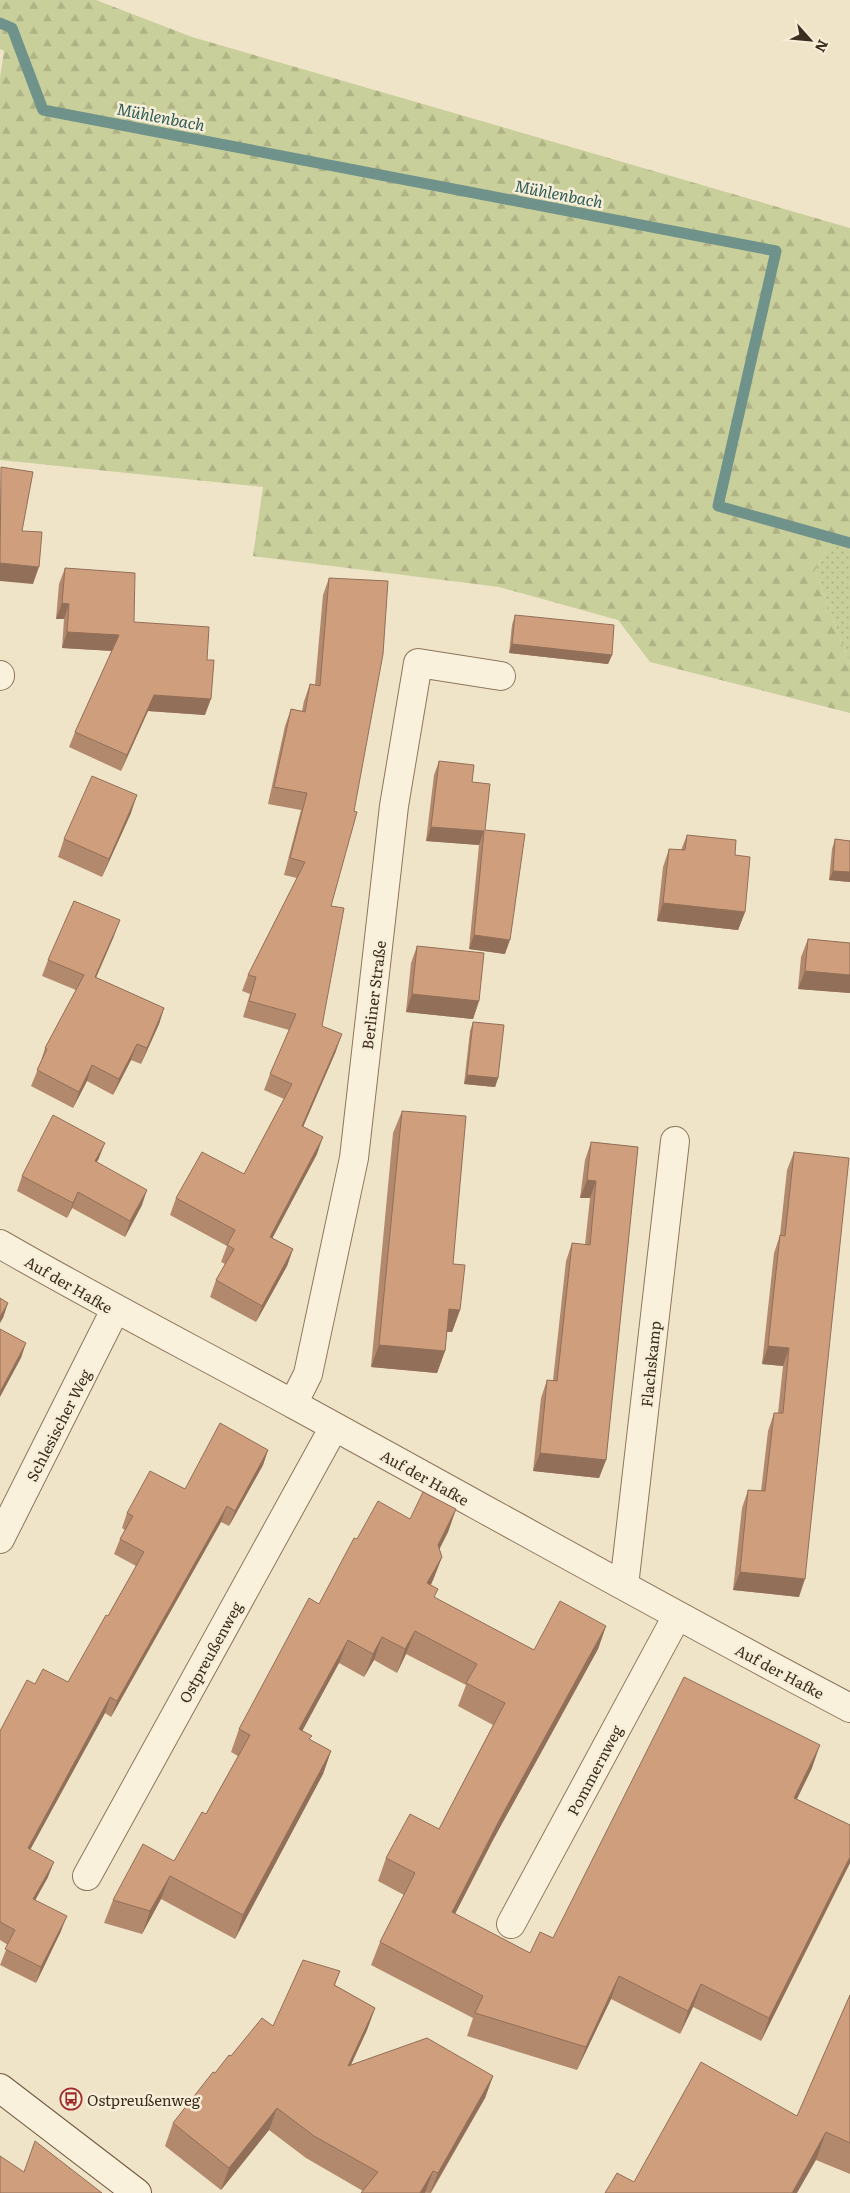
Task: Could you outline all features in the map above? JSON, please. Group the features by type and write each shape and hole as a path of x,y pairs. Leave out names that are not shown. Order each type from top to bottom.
{"street":[{"name":"Berliner Straße","path":"293,1404 308,1374 354,1158 394,806 418,663 501,676"},
{"name":"Flachskamp","path":"624,1586 675,1142"},
{"name":"Auf der Hafke","path":"0,1244 116,1310 293,1404 677,1616 850,1708"},
{"name":"Schlesischer Weg","path":"0,1539 116,1310"},
{"name":"Ostpreußenweg","path":"87,1876 334,1427"},
{"name":"Pommernweg","path":"511,1924 677,1616"},
{"path":"0,2088 137,2193"}],"green space":[{"path":"0,0 96,0 192,37 850,228 850,549 832,541 815,570 850,665 850,713 650,662 618,620 499,587 253,556 263,487 0,460 0,78 4,51 0,49"},
{"path":"832,541 850,549 850,665 815,570"}],"building":[{"path":"1,467 33,472 22,531 42,532 39,567 0,563"},
{"path":"65,568 135,573 134,622 209,627 207,660 214,660 211,699 154,695 127,755 75,732 119,635 67,632 69,604 62,603"},
{"path":"329,578 388,581 383,654 354,811 357,812 331,906 344,908 322,1026 342,1034 302,1126 323,1137 270,1237 293,1249 262,1306 216,1280 234,1249 227,1245 235,1230 176,1198 202,1152 244,1174 292,1084 270,1074 296,1014 249,1001 256,977 248,975 305,862 290,858 307,793 274,787 291,709 305,712 310,684 320,686"},
{"path":"515,615 614,625 612,655 512,644"},
{"path":"439,761 474,765 472,782 490,784 485,830 525,834 510,940 474,935 484,831 431,827"},
{"path":"92,776 137,795 109,859 64,839"},
{"path":"687,835 736,840 735,855 750,857 745,912 663,903 669,849 685,850"},
{"path":"835,839 850,841 850,872 833,871"},
{"path":"74,901 120,920 95,977 164,1008 147,1048 137,1044 119,1079 92,1065 79,1092 37,1070 47,1049 45,1048 84,975 48,960"},
{"path":"808,939 850,943 850,975 805,971"},
{"path":"417,946 484,953 479,1001 412,994"},
{"path":"473,1022 504,1025 498,1078 467,1075"},
{"path":"402,1111 466,1116 453,1264 465,1265 460,1310 449,1309 445,1351 379,1345"},
{"path":"53,1115 105,1143 95,1161 147,1190 130,1221 78,1192 73,1203 22,1176"},
{"path":"591,1142 638,1147 606,1460 540,1453 547,1380 557,1381 572,1243 590,1245 596,1181 587,1180"},
{"path":"794,1152 849,1158 805,1579 740,1572 748,1490 765,1491 774,1413 783,1413 789,1348 768,1346 780,1235 785,1236"},
{"path":"0,1298 8,1303 0,1317"},
{"path":"0,1329 26,1343 0,1392"},
{"path":"220,1423 268,1450 235,1511 227,1506 117,1701 110,1697 28,1848 54,1862 33,1899 67,1916 41,1967 5,1949 15,1930 0,1922 0,1731 27,1680 35,1684 43,1669 68,1682 106,1615 108,1616 144,1552 120,1539 133,1516 127,1513 150,1471 185,1489"},
{"path":"423,1492 456,1509 438,1545 442,1557 427,1583 438,1589 434,1597 534,1650 560,1601 606,1626 501,1817 452,1912 530,1953 540,1932 553,1938 684,1677 820,1745 794,1798 850,1825 850,1857 769,2018 701,1984 688,2011 619,1976 586,2047 475,2013 483,1996 380,1942 415,1873 386,1858 410,1814 439,1829 505,1703 466,1683 477,1664 415,1631 405,1649 382,1637 373,1654 348,1640 299,1729 312,1736 309,1739 331,1751 243,1915 170,1876 150,1911 113,1900 143,1844 174,1861 202,1812 206,1814 250,1735 239,1729 309,1598 319,1604 354,1538 357,1539 378,1501 410,1519"},
{"path":"303,1960 340,1971 334,1985 375,2008 348,2066 427,2038 493,2076 438,2173 433,2171 420,2193 361,2193 378,2172 314,2136 277,2108 229,2168 173,2123 213,2072 215,2073 229,2055 231,2056 262,2018 273,2026"},
{"path":"850,1995 850,2143 826,2132 792,2193 605,2193 617,2173 634,2182 701,2062 797,2116"},
{"path":"35,2141 102,2193 0,2193 0,2156 24,2172"}],"waterway":[{"name":"Mühlenbach","path":"0,23 12,28 43,110 776,251 718,506 850,543"}],"place":[{"name":"Ostpreußenweg","path":"71,2099"}]}
